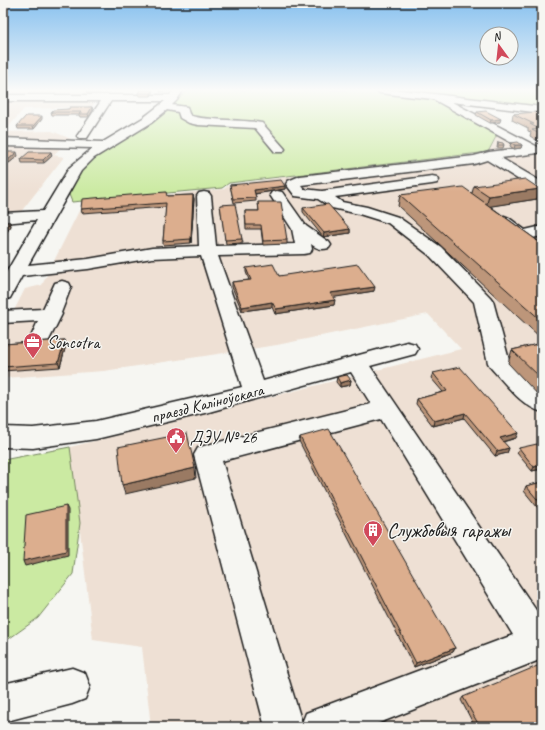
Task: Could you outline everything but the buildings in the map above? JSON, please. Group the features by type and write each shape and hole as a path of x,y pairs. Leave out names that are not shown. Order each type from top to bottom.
{"street":[{"path":"83,136 91,124"},
{"path":"3,294 47,215 78,166 98,149 140,124"},
{"path":"248,124 258,125 279,149"},
{"path":"443,178 322,195 300,193 293,184 300,180 493,158 534,150 486,124"},
{"path":"514,126 523,134"},
{"path":"3,142 98,149"},
{"path":"3,152 98,149"},
{"path":"472,172 493,158"},
{"path":"493,158 542,188"},
{"path":"542,158 523,162 542,174"},
{"path":"277,195 300,229 323,245"},
{"path":"322,195 337,205 362,210 393,220 435,251 483,301 500,363 524,389 542,404"},
{"path":"204,196 208,251 254,391"},
{"path":"3,218 47,215"},
{"path":"501,218 522,235 542,231"},
{"path":"16,271 88,264 152,253 304,249 300,229"},
{"path":"40,339 52,314 62,287"},
{"path":"3,317 52,314"},
{"name":"праезд Каліноўскага","path":"3,437 33,438 96,430 254,391 407,349"},
{"path":"320,727 538,643 357,363"},
{"path":"284,727 208,455 387,409"},
{"path":"3,703 72,686"}],"shaded area":[{"path":"3,124 11,124 4,132 52,131 71,139 53,155 64,157 3,237"},
{"path":"479,124 493,124 542,151 542,727 151,727 142,647 93,640 70,447 461,349 428,314 277,345 104,371 3,378 3,332 25,289 42,285 83,203 224,189 229,185 278,178 488,154"}],"green space":[{"path":"146,124 482,124 498,133 488,152 229,183 222,188 72,202 68,192 84,166"},
{"path":"70,447 80,523 73,574 38,618 3,643 3,460"}],"place":[{"name":"Soncotra","path":"33,359"},
{"name":"ДЭУ № 26","path":"176,454"},
{"name":"Службовыя гаражы","path":"373,547"}]}
